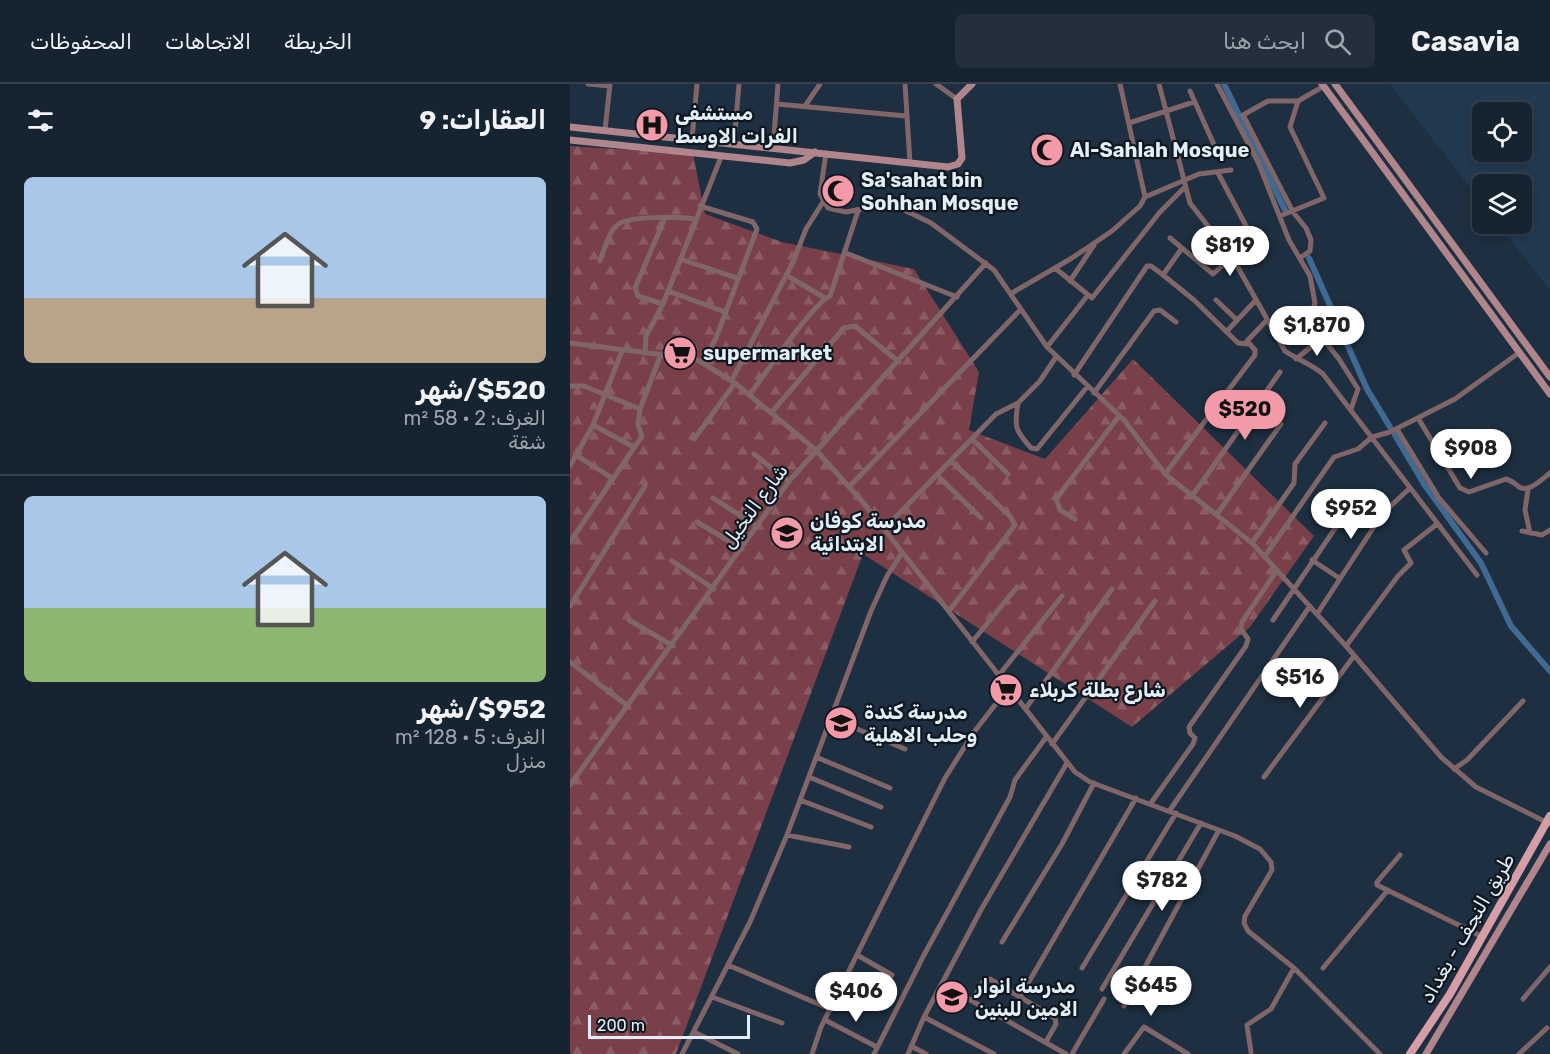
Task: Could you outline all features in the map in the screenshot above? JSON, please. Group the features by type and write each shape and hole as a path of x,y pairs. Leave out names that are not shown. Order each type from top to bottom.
{"main road":[{"path":"570,127 948,167 960,161 962,154 957,99 972,84"},
{"path":"1335,84 1550,377"},
{"path":"1323,85 1550,394"},
{"path":"570,140 790,163 804,160 815,152"},
{"name":"طريق النجف - بغداد","path":"1410,1054 1450,994 1549,821"},
{"path":"1426,1054 1550,844"}],"street":[{"path":"588,84 610,85 605,130"},
{"path":"692,139 697,84"},
{"path":"734,143 739,84"},
{"path":"773,148 778,84"},
{"path":"805,106 820,84"},
{"path":"905,84 910,163"},
{"path":"936,84 957,99"},
{"path":"1119,84 1145,197"},
{"path":"1159,84 1190,203 1232,256 1285,351 1296,359 1310,364 1323,374 1478,575"},
{"path":"1217,84 1258,162 1280,216 1310,276 1315,303 1310,318 1312,326 1323,337 1358,389 1351,409"},
{"path":"1300,258 1312,246 1306,228 1293,212 1267,157 1243,118 1245,112 1268,101 1298,101 1323,85"},
{"path":"1190,91 1215,147"},
{"path":"1280,216 1324,198 1291,130 1291,121 1298,101"},
{"path":"1128,123 1194,102"},
{"path":"777,104 906,116"},
{"path":"826,153 820,194 823,202 834,211 890,207 909,212 932,223 986,263 1011,293 1056,357 1119,416 1165,474 1217,514 1265,556 1454,769 1476,787 1549,821"},
{"path":"645,353 646,336 663,304 721,157"},
{"path":"1011,293 1096,242 1128,218 1145,197 1184,184 1199,174 1231,170"},
{"path":"1218,173 1261,254"},
{"path":"1055,268 1092,298 1184,184"},
{"path":"694,439 733,382 806,229 823,202"},
{"path":"700,206 756,223 757,229 716,338 703,363"},
{"path":"749,395 825,298 830,296 858,211"},
{"path":"600,261 617,225 624,221 665,218 695,219"},
{"path":"663,304 638,296 635,288 665,218"},
{"path":"1170,238 1213,274 1232,256"},
{"path":"1070,280 1096,242"},
{"path":"1163,275 1182,248"},
{"path":"846,253 957,297"},
{"path":"680,260 737,278"},
{"name":"شارع النخيل","path":"570,785 789,483 816,450 899,362 986,263"},
{"path":"1074,375 1147,266 1151,266 1163,275 1238,343 1248,344 1255,350 1255,355 1165,474"},
{"path":"786,274 825,298"},
{"path":"668,291 724,312"},
{"path":"1047,347 1088,295"},
{"path":"1216,300 1238,320"},
{"path":"1227,331 1256,300"},
{"path":"850,486 1021,309"},
{"path":"1094,393 1154,311 1160,310 1176,322"},
{"path":"1248,344 1248,339 1267,320"},
{"path":"771,413 844,328 850,325 855,326 899,362"},
{"path":"1296,359 1323,337"},
{"path":"570,343 661,354 703,363 733,382 816,450 850,486 1075,772 1094,783 1219,830 1260,849 1271,862 1272,870 1245,916 1244,923 1262,945 1294,968 1380,1054"},
{"path":"612,478 572,460 593,425 622,351"},
{"path":"1265,556 1334,458 1358,449 1372,437 1397,429 1455,399 1520,352"},
{"path":"570,542 578,527 642,436 638,425 640,409 661,354"},
{"path":"884,529 996,414 1018,403 1040,381 1056,357"},
{"path":"1192,496 1280,372"},
{"path":"570,386 584,387 640,409"},
{"path":"1018,403 1014,423 1018,434 1031,448 1037,449 1087,387"},
{"path":"1075,519 1060,510 1056,499 1119,416"},
{"path":"1418,418 1460,488 1469,492 1506,479 1512,480 1521,489 1528,489 1550,473"},
{"path":"1252,543 1294,483 1295,464 1325,423"},
{"path":"1217,514 1281,424"},
{"path":"593,425 634,447"},
{"path":"1397,429 1439,498 1486,553"},
{"path":"972,439 1008,474"},
{"path":"754,454 789,483"},
{"path":"949,611 1015,525 1010,516 951,461"},
{"path":"937,475 981,518"},
{"path":"570,606 645,486"},
{"path":"1317,614 1389,506 1410,488"},
{"path":"1528,489 1525,510 1530,533"},
{"path":"1273,620 1357,496"},
{"path":"712,498 758,527"},
{"path":"697,522 742,549"},
{"path":"570,523 578,527"},
{"path":"1346,646 1398,576 1411,563 1404,550 1437,524"},
{"path":"1522,531 1542,535 1550,530"},
{"path":"682,1054 750,922 788,835 871,611 887,576 902,553"},
{"path":"1312,560 1339,578"},
{"path":"672,561 714,589"},
{"path":"1151,803 1193,744 1195,738 1190,733 1189,727 1246,646 1248,639 1241,629 1242,622 1277,570"},
{"path":"972,642 1017,587"},
{"path":"1026,708 1112,589"},
{"path":"999,675 1062,596"},
{"path":"1052,744 1155,601"},
{"path":"1082,968 1173,812 1310,606"},
{"path":"629,620 673,646"},
{"path":"1264,777 1354,656"},
{"path":"570,662 628,706"},
{"path":"812,1054 830,1009 952,766 981,721 1009,687"},
{"path":"1454,769 1467,760 1523,701"},
{"path":"831,718 905,749"},
{"path":"874,1054 1010,797 1015,780 1047,736"},
{"path":"816,757 890,788"},
{"path":"908,1054 924,1017 982,908 1067,763"},
{"path":"809,777 881,807"},
{"path":"1002,942 1062,844 1094,783"},
{"path":"1020,997 1136,798"},
{"path":"800,800 871,827"},
{"path":"1102,988 1201,823"},
{"path":"1124,1006 1219,830"},
{"path":"788,835 849,847"},
{"path":"1400,855 1377,882 1377,885 1483,937"},
{"path":"1323,968 1388,890"},
{"path":"857,955 892,975"},
{"path":"728,965 830,1009"},
{"path":"1523,999 1550,967"},
{"path":"1251,1052 1247,1025 1271,1009 1294,968"},
{"path":"972,1001 983,982 990,979 1055,1018 1056,1024 1046,1042"},
{"path":"942,984 1066,1054"},
{"path":"712,997 782,1023"},
{"path":"1072,1054 1104,999"},
{"path":"924,1017 994,1054"},
{"path":"825,1020 877,1047"},
{"path":"1124,1054 1144,1027 1188,1054"},
{"path":"1519,1054 1547,1028"},
{"path":"694,1032 738,1054"},
{"path":"911,1046 926,1054"}],"shaded area":[{"path":"1390,84 1550,84 1550,290 1506,234 1532,234 1532,174 1472,174 1472,190"}],"green space":[{"path":"570,146 693,154 705,214 782,242 914,269 979,372 969,430 1045,459 1133,359 1314,536 1250,627 1132,727 863,554 676,1054 570,1054"}],"waterway":[{"path":"1224,84 1285,210"},
{"path":"1309,258 1367,389 1390,427"},
{"path":"1395,435 1424,484 1481,563 1511,626 1550,671"}],"place":[{"name":"مستشفى الفرات الاوسط","path":"652,125"},
{"name":"Al-Sahlah Mosque","path":"1047,150"},
{"name":"Sa'sahat bin Sohhan Mosque","path":"838,191"},
{"name":"supermarket","path":"680,353"},
{"name":"مدرسة كوفان الابتدائية","path":"787,533"},
{"name":"شارع بطلة كربلاء","path":"1006,690"},
{"name":"مدرسة كندة وحلب الاهلية","path":"841,723"},
{"name":"مدرسة انوار الامين للبنين","path":"952,997"}]}
